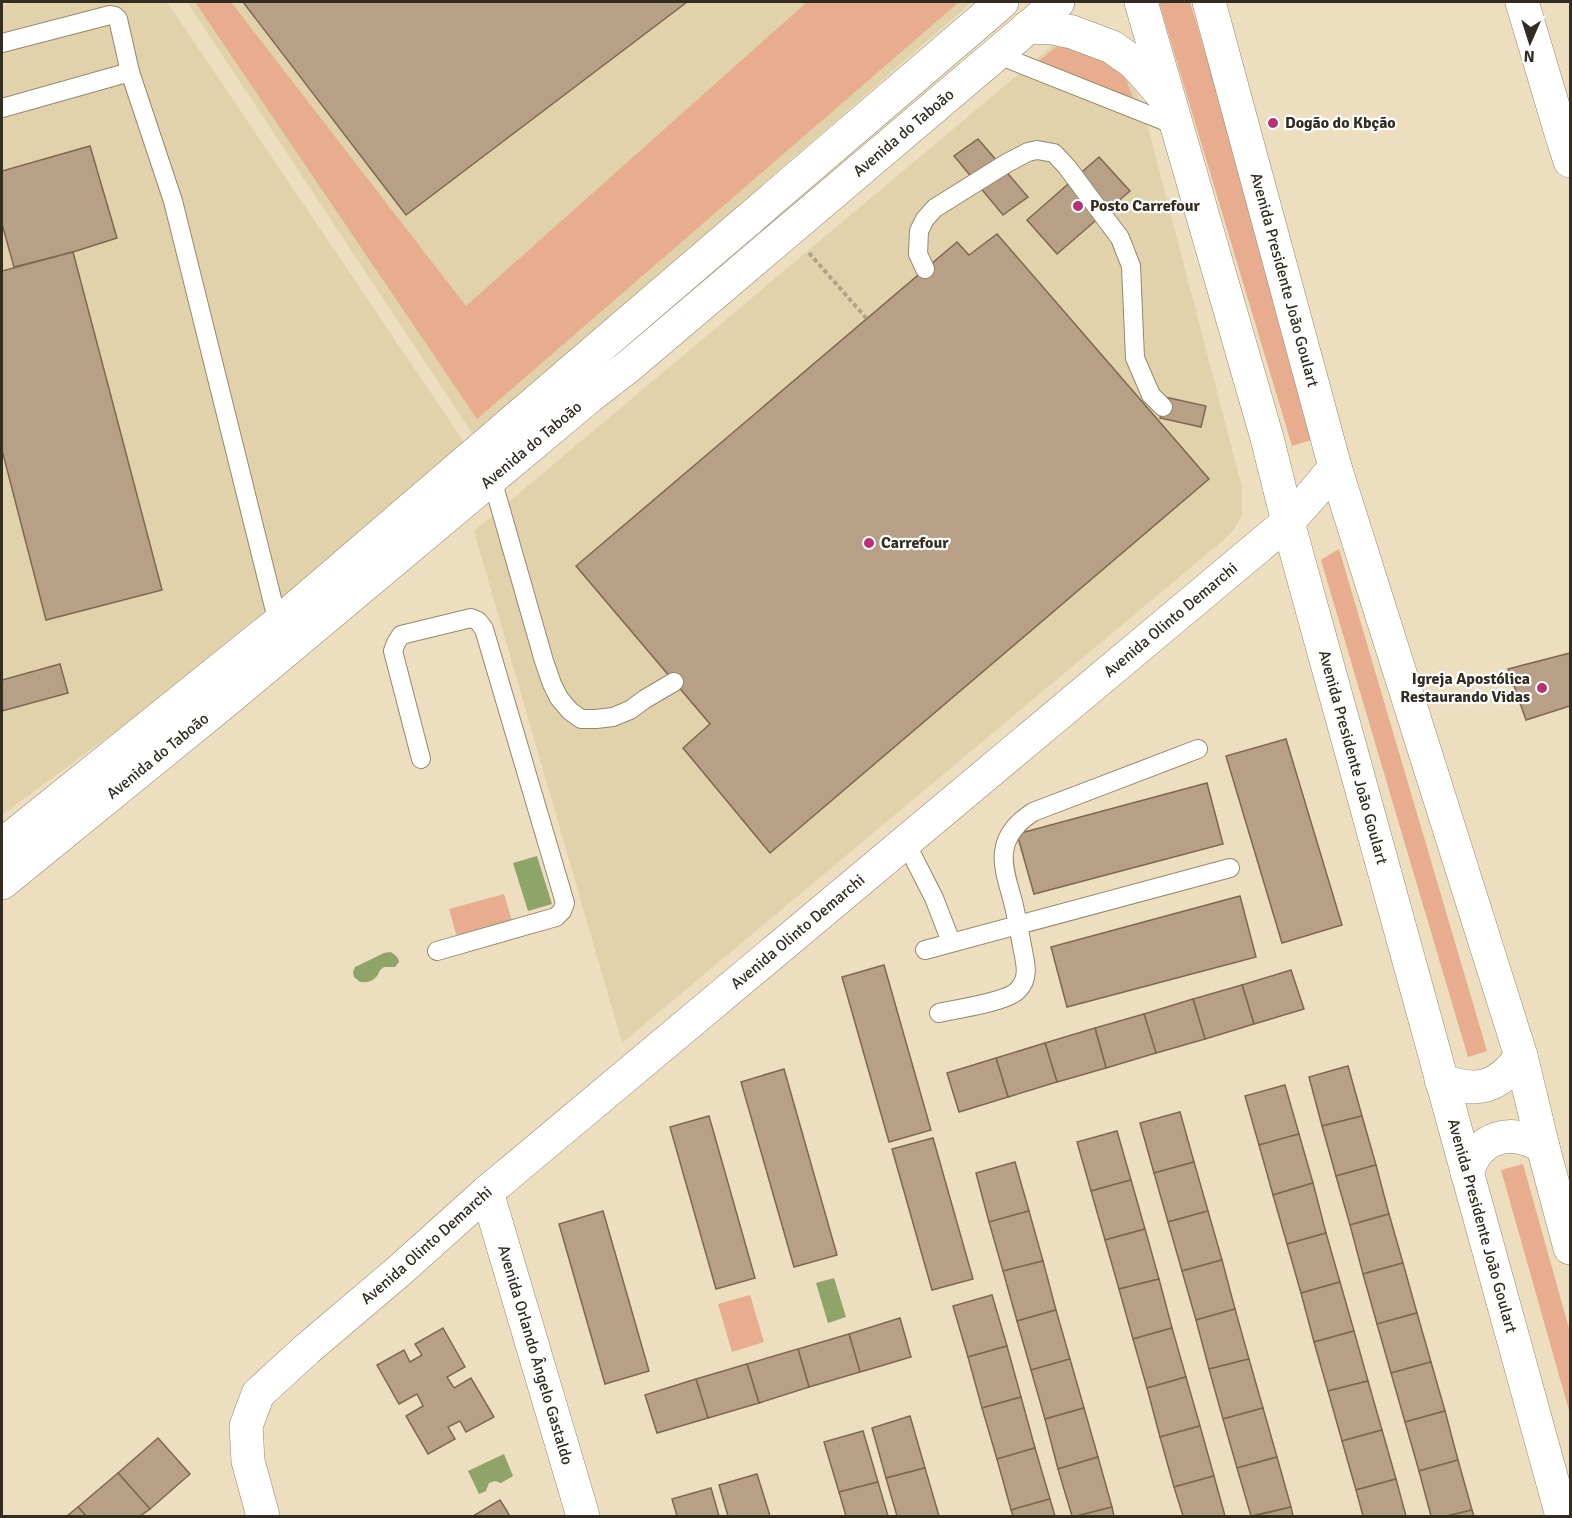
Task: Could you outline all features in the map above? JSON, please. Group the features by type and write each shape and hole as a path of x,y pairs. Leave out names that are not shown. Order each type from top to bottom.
{"street":[{"name":"Avenida do Taboão","path":"2,883 228,699 483,466 1002,2"},
{"name":"Avenida do Taboão","path":"2,845 278,622 483,466 589,397 629,366 1058,2"},
{"name":"Avenida Presidente João Goulart","path":"1141,2 1268,438 1288,522 1562,1516"},
{"name":"Avenida Presidente João Goulart","path":"1209,2 1335,467 1521,1056 1570,1248"},
{"path":"1522,2 1567,142"},
{"path":"1028,27 1063,30 1112,47 1133,62 1161,92 1175,117"},
{"name":"Avenida Olinto Demarchi","path":"263,1516 248,1461 246,1426 258,1394 488,1192 1288,522 1335,467"},
{"path":"1441,1080 1458,1086 1481,1087 1503,1076 1521,1056"},
{"path":"1467,1173 1470,1162 1480,1149 1494,1140 1503,1137 1519,1137 1543,1147"},
{"name":"Avenida Orlando Ângelo Gastaldo","path":"488,1192 583,1516"}],"lane":[{"path":"2,43 110,15 117,19 130,72 173,201 278,622"},
{"path":"996,54 1175,117"},
{"path":"2,108 130,72"},
{"path":"926,269 918,255 919,231 925,219 936,208 1028,152 1037,150 1054,153 1068,167 1120,238 1131,266 1135,358 1151,395 1163,407"},
{"path":"483,466 552,684 570,711 581,719 613,717 630,710 674,682"},
{"path":"421,759 393,651 401,635 471,618 478,621 484,629 565,903 562,912 556,917 437,951"},
{"path":"939,1013 1002,999 1017,992 1025,981 1026,969 1019,925 1004,866 1004,850 1010,835 1020,821 1033,812 1198,749"},
{"path":"906,843 934,898 951,942"},
{"path":"925,950 1230,868"}],"path":[{"path":"789,230 867,319"}],"shaded area":[{"path":"15,2 167,2 466,445 280,610 2,815 2,6"},
{"path":"187,2 972,2 474,436"},
{"path":"195,2 231,2 466,306 807,2 959,2 477,419"},
{"path":"1159,2 1190,2 1321,437 1292,446"},
{"name":"Carrefour","path":"1059,42 1098,48 1134,87 1145,116 1242,487 1242,514 1237,525 1226,538 622,1043 474,531"},
{"path":"1064,44 1115,63 1126,79 1135,104 1034,65 1056,47"},
{"path":"1339,549 1487,1051 1468,1057 1321,560"},
{"path":"537,856 552,904 528,911 513,863"},
{"path":"504,894 512,921 457,937 449,909"},
{"path":"390,952 399,960 395,967 384,967 375,978 367,982 360,982 354,977 355,967"},
{"path":"1523,1164 1570,1332 1570,1414 1501,1170"},
{"path":"834,1278 846,1317 828,1323 816,1283"},
{"path":"750,1295 764,1342 732,1352 718,1304"},
{"path":"504,1454 513,1476 501,1483 495,1481 489,1483 486,1491 479,1494 468,1471"}],"building":[{"path":"243,2 687,2 406,215"},
{"path":"978,139 1028,197 1003,215 954,156"},
{"path":"90,146 117,238 14,267 2,224 2,171"},
{"name":"Posto Carrefour","path":"1099,157 1130,191 1057,254 1027,220"},
{"name":"Carrefour","path":"997,234 1209,479 770,853 683,748 710,724 576,566 957,242 969,255"},
{"path":"73,252 162,590 46,620 2,450 2,271"},
{"path":"1165,397 1206,406 1201,427 1160,418"},
{"name":"Igreja Apostólica Restaurando Vidas","path":"1570,653 1570,706 1526,720 1508,669"},
{"path":"60,664 68,693 2,711 2,680"},
{"path":"1286,739 1342,925 1282,943 1226,756"},
{"path":"1207,783 1223,844 1034,894 1017,834"},
{"path":"1240,896 1256,957 1067,1007 1051,947"},
{"path":"884,965 931,1130 889,1142 842,977"},
{"path":"1291,970 1304,1009 1254,1024 1242,985"},
{"path":"1242,985 1254,1024 1205,1039 1193,999"},
{"path":"1193,999 1205,1039 1156,1053 1144,1014"},
{"path":"1144,1014 1156,1053 1106,1068 1095,1028"},
{"path":"1095,1028 1106,1068 1057,1082 1045,1043"},
{"path":"1045,1043 1057,1082 1008,1097 996,1058"},
{"path":"996,1058 1008,1097 959,1112 947,1073"},
{"path":"1348,1066 1362,1116 1322,1126 1309,1077"},
{"path":"784,1069 837,1255 794,1267 741,1082"},
{"path":"1285,1085 1299,1134 1259,1145 1245,1096"},
{"path":"1180,1112 1194,1162 1154,1173 1140,1123"},
{"path":"709,1116 755,1278 716,1289 670,1127"},
{"path":"1362,1116 1376,1165 1336,1176 1322,1126"},
{"path":"1117,1131 1131,1180 1091,1191 1077,1142"},
{"path":"1299,1134 1313,1183 1273,1195 1259,1145"},
{"path":"933,1138 973,1279 932,1290 892,1149"},
{"path":"1015,1162 1029,1211 989,1222 976,1173"},
{"path":"1194,1162 1208,1211 1168,1222 1154,1173"},
{"path":"1376,1165 1389,1214 1350,1225 1336,1176"},
{"path":"1131,1180 1145,1229 1105,1240 1091,1191"},
{"path":"1313,1183 1326,1233 1287,1244 1273,1195"},
{"path":"603,1211 649,1371 605,1384 559,1224"},
{"path":"1029,1211 1043,1261 1003,1271 989,1222"},
{"path":"1208,1211 1222,1260 1182,1271 1168,1222"},
{"path":"1389,1214 1403,1263 1363,1274 1350,1225"},
{"path":"1145,1229 1159,1279 1119,1289 1105,1240"},
{"path":"1326,1233 1340,1282 1301,1293 1287,1244"},
{"path":"1222,1260 1235,1309 1196,1320 1182,1271"},
{"path":"1043,1261 1056,1310 1017,1321 1003,1271"},
{"path":"1403,1263 1417,1313 1377,1324 1363,1274"},
{"path":"1159,1279 1172,1328 1133,1339 1119,1289"},
{"path":"1340,1282 1354,1331 1314,1342 1301,1293"},
{"path":"992,1295 1007,1346 968,1357 953,1306"},
{"path":"1235,1309 1249,1359 1209,1369 1196,1320"},
{"path":"1056,1310 1070,1359 1031,1370 1017,1321"},
{"path":"1417,1313 1431,1362 1391,1373 1377,1324"},
{"path":"900,1318 911,1357 860,1372 849,1334"},
{"path":"443,1328 465,1367 447,1377 454,1388 471,1378 494,1417 466,1432 460,1421 448,1427 455,1439 428,1454 406,1416 423,1406 417,1394 399,1404 377,1365 404,1350 410,1362 422,1355 415,1344"},
{"path":"1172,1328 1186,1377 1147,1388 1133,1339"},
{"path":"1354,1331 1368,1381 1328,1391 1314,1342"},
{"path":"849,1334 860,1372 809,1387 798,1349"},
{"path":"1007,1346 1021,1397 982,1408 968,1357"},
{"path":"798,1349 809,1387 759,1403 747,1364"},
{"path":"1070,1359 1084,1408 1045,1419 1031,1370"},
{"path":"1249,1359 1263,1408 1223,1419 1209,1369"},
{"path":"1431,1362 1445,1411 1405,1422 1391,1373"},
{"path":"747,1364 759,1403 708,1418 696,1379"},
{"path":"1186,1377 1200,1426 1160,1437 1147,1388"},
{"path":"696,1379 708,1418 657,1433 645,1395"},
{"path":"1368,1381 1382,1430 1342,1441 1328,1391"},
{"path":"1021,1397 1035,1448 997,1459 982,1408"},
{"path":"1084,1408 1098,1457 1058,1469 1045,1419"},
{"path":"1263,1408 1277,1457 1237,1468 1223,1419"},
{"path":"1445,1411 1458,1460 1419,1471 1405,1422"},
{"path":"910,1416 925,1468 886,1478 872,1428"},
{"path":"1200,1426 1214,1476 1174,1487 1160,1437"},
{"path":"1382,1430 1396,1479 1356,1490 1342,1441"},
{"path":"863,1431 878,1482 839,1492 824,1442"},
{"path":"158,1438 190,1474 150,1509 118,1473"},
{"path":"1035,1448 1050,1499 1011,1510 997,1459"},
{"path":"1098,1457 1112,1507 1072,1516 1058,1469"},
{"path":"1277,1457 1291,1507 1251,1516 1237,1468"},
{"path":"1458,1460 1472,1510 1447,1516 1431,1516 1419,1471"},
{"path":"925,1468 939,1516 897,1516 886,1478"},
{"path":"118,1473 150,1509 140,1516 86,1516 78,1507"},
{"path":"757,1474 770,1516 728,1516 719,1485"},
{"path":"1214,1476 1225,1516 1183,1516 1174,1487"},
{"path":"1396,1479 1406,1516 1363,1516 1356,1490"},
{"path":"878,1482 888,1516 846,1516 839,1492"},
{"path":"711,1488 719,1516 677,1516 672,1499"},
{"path":"1050,1499 1055,1516 1013,1516 1011,1510"},
{"path":"500,1500 510,1516 473,1516"},
{"path":"78,1507 86,1516 67,1516"},
{"path":"1112,1507 1114,1516 1077,1516"},
{"path":"1291,1507 1293,1516 1254,1516"},
{"path":"1472,1510 1474,1516 1447,1516"}],"place":[{"name":"Dogão do Kbção","path":"1273,123"},
{"name":"Posto Carrefour","path":"1078,206"},
{"name":"Carrefour","path":"869,543"},
{"name":"Igreja Apostólica Restaurando Vidas","path":"1542,688"}]}
